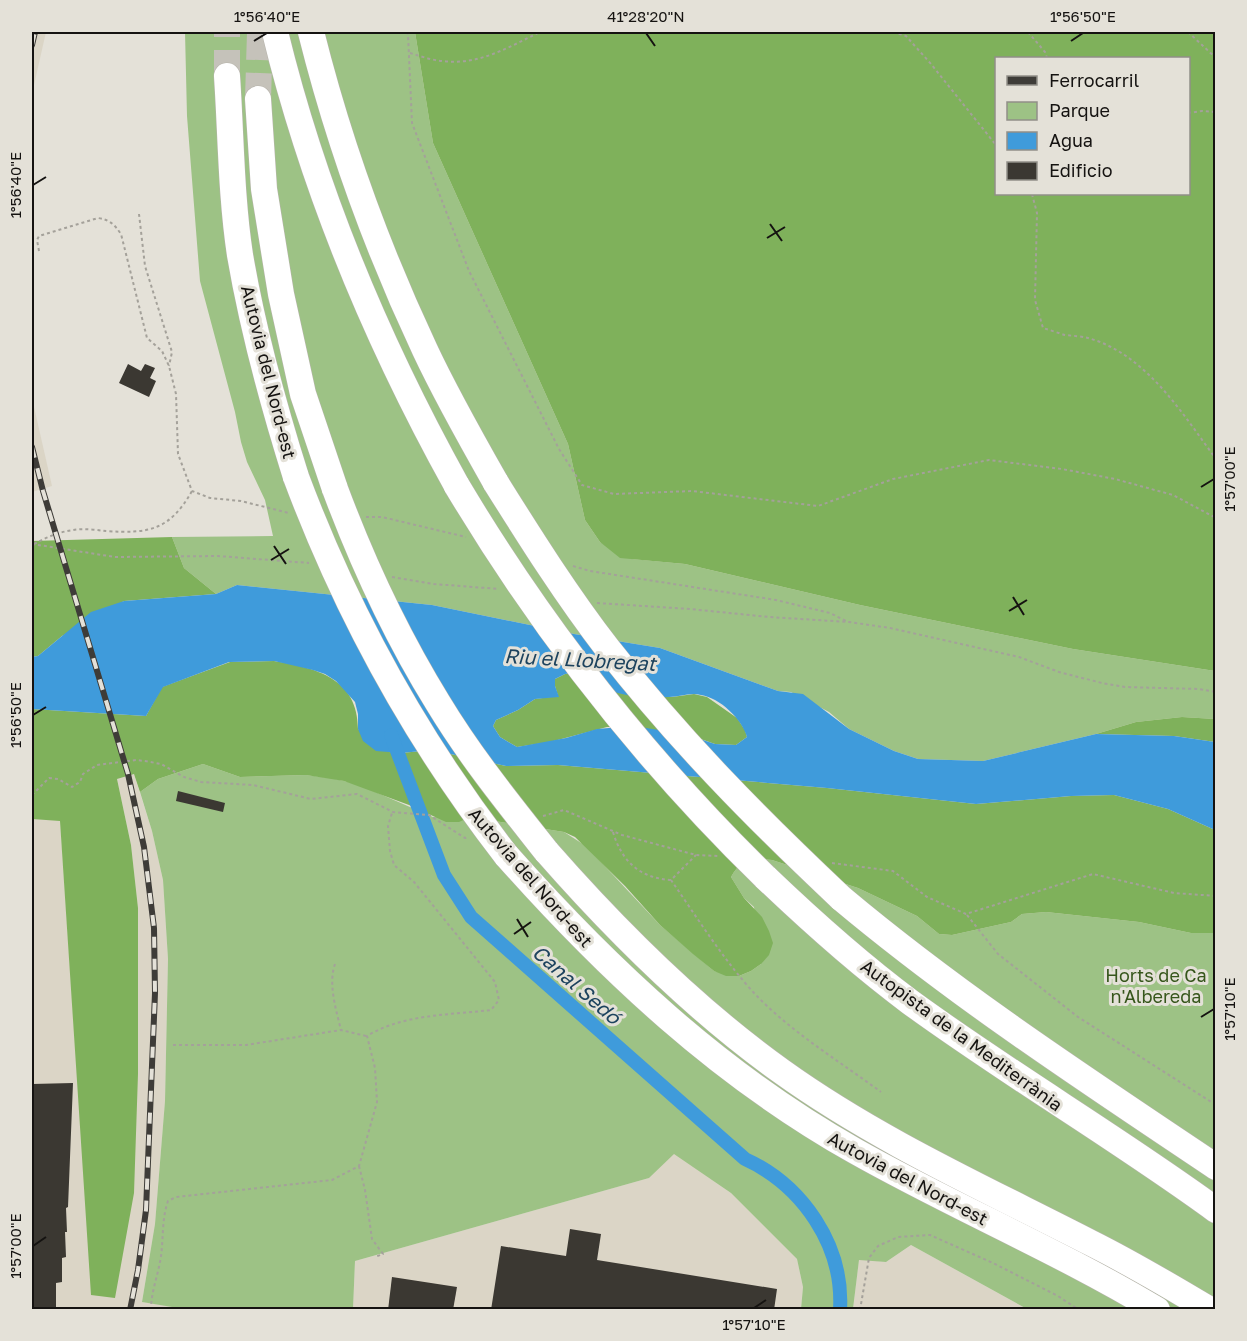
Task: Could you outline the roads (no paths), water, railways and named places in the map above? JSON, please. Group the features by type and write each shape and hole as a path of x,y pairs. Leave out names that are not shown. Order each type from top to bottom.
{"highway":[{"name":"Autopista de la Mediterrània","path":"275,32 312,164 362,296 398,376 457,486 510,571 539,614 610,708 727,840 813,922 866,967 945,1027 1215,1210"},
{"name":"Autopista de la Mediterrània","path":"311,32 342,138 369,217 424,348 451,403 496,483 560,584 641,690 718,778 841,898 964,995 1215,1167"},
{"name":"Autovia del Nord-est","path":"226,76 240,254 262,363 296,477 342,591 386,677 465,802 506,855 552,908 627,982 711,1054 758,1089 854,1151 944,1200 1092,1274 1156,1310"},
{"name":"Autovia del Nord-est","path":"258,99 264,189 271,243 303,394 358,552 382,603 438,704 477,762 546,851 597,908 674,984 728,1031 781,1072 897,1144 1091,1243 1210,1310"}],"water":[{"name":"Riu el Llobregat","path":"237,585 432,605 574,634 660,648 778,691 803,694 849,729 894,751 918,759 983,761 1096,734 1174,736 1215,742 1215,830 1168,809 1114,795 1071,796 976,804 827,788 558,765 506,766 432,750 401,753 376,751 363,741 358,729 355,702 336,681 313,670 274,661 229,662 163,687 146,716 32,709 32,657 38,656 91,612 124,601 216,594","holes":["571,673 603,688 627,695 673,697 697,694 708,697 729,710 740,723 747,737 736,745 715,744 685,734 633,726 597,729 566,738 517,747 500,737 493,726 496,720 535,699 559,697 555,679"]}],"waterway":[{"name":"Canal Sedó","path":"391,735 444,875 471,917 745,1159 766,1170 801,1201 827,1241 835,1263 840,1310"}],"tunnel":[{"path":"227,32 227,76"},
{"path":"258,99 260,32"}],"railway":[{"path":"32,45 35,32"},
{"path":"32,447 43,491 128,774 144,847 154,928 155,993 146,1210 130,1310"}],"park label":[{"name":"Horts de Ca n'Albereda","path":"1156,985"}]}
